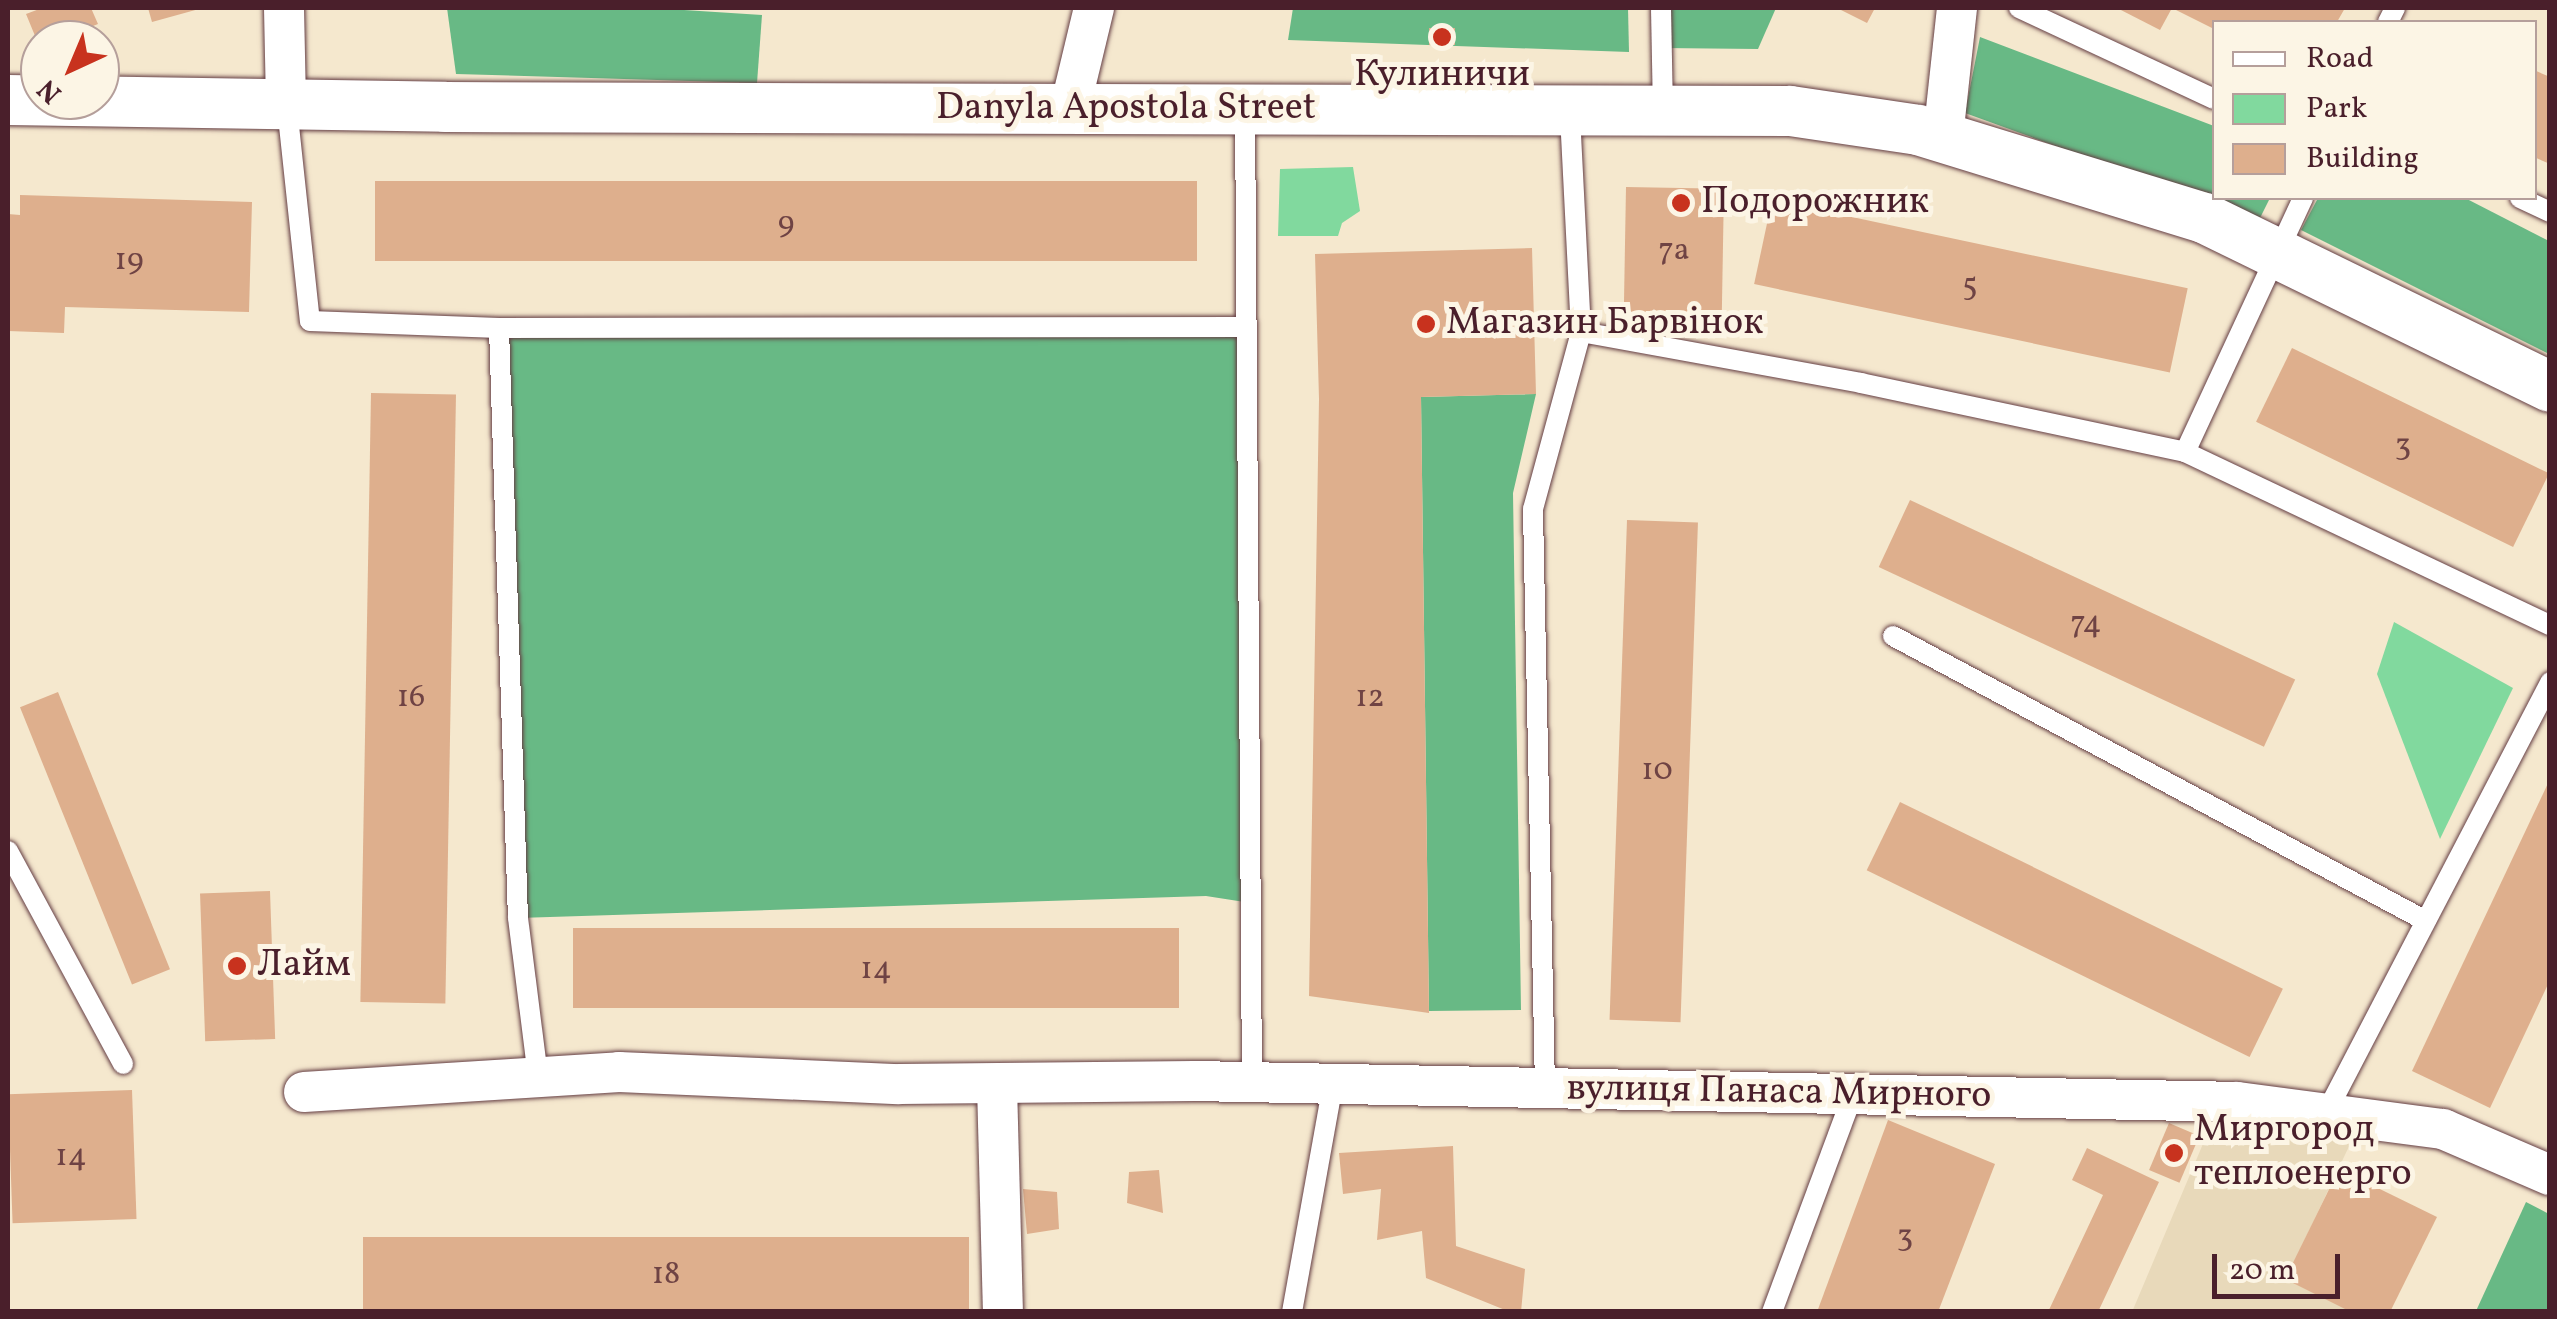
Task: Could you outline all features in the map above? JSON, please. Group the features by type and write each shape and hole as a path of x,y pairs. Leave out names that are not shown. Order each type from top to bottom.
{"street":[{"path":"284,8 286,105"},
{"path":"1070,108 1094,8"},
{"path":"1942,137 1956,8"},
{"name":"Danyla Apostola Street","path":"8,100 286,105 1790,110 1942,137 2204,218 2550,387"},
{"name":"вулиця Панаса Мирного","path":"304,1092 619,1072 997,1085 1252,1082 2238,1102 2443,1130 2550,1175"},
{"path":"997,1085 1003,1312"}],"lane":[{"path":"1661,8 1663,110"},
{"path":"2018,8 2212,98"},
{"path":"286,105 310,321 499,328 1247,328"},
{"path":"1245,109 1252,1082"},
{"path":"1545,1088 1533,509 1581,332 1570,111"},
{"path":"2185,452 2303,200"},
{"path":"2524,200 2550,212"},
{"path":"499,328 518,918 538,1077"},
{"path":"1581,332 1861,383 2185,452 2550,625"},
{"path":"1894,636 2426,922"},
{"path":"2326,1113 2550,682"},
{"path":"8,851 123,1064"},
{"path":"1292,1312 1333,1084"},
{"path":"1772,1312 1853,1094"}],"shaded area":[{"path":"2208,1132 2353,1138 2286,1279 2351,1311 2132,1312"}],"green space":[{"path":"447,8 653,8 762,15 757,83 456,74"},
{"path":"1293,8 1628,8 1629,52 1288,40"},
{"path":"1661,8 1776,8 1758,49 1662,48"},
{"path":"1980,37 2212,125 2212,200 2269,200 2259,220 1965,113"},
{"path":"1353,167 1360,211 1342,223 1338,236 1278,236 1280,169"},
{"path":"2317,200 2469,200 2549,241 2549,354 2301,230"},
{"path":"1247,327 1251,903 1206,896 518,918 499,328"},
{"path":"1536,394 1513,493 1521,1010 1429,1011 1421,397"},
{"path":"2394,622 2513,688 2440,839 2377,674"},
{"path":"2526,1202 2549,1214 2549,1311 2476,1311"}],"building":[{"path":"42,8 91,8 96,20 28,20 26,14"},
{"path":"148,8 199,8 199,9 152,22"},
{"path":"1837,8 1875,8 1867,23"},
{"path":"2117,8 2172,8 2160,30"},
{"path":"2172,8 2345,8 2338,20 2212,20 2212,28"},
{"name":"Кулиничи","path":"1429,28 1455,28 1455,45 1429,45"},
{"path":"2537,71 2550,77 2550,164 2537,158"},
{"path":"375,181 1197,181 1197,261 375,261"},
{"path":"1626,187 1724,189 1722,315 1624,313"},
{"path":"20,195 252,202 249,312 65,307 64,333 8,331 8,214 20,215"},
{"path":"1772,200 2188,288 2170,372 1754,284"},
{"path":"1532,248 1536,394 1421,397 1429,1013 1309,996 1319,399 1315,254"},
{"path":"2292,348 2549,473 2513,547 2256,422"},
{"path":"371,393 456,394 445,1003 360,1002"},
{"path":"1910,500 2295,680 2264,747 1879,567"},
{"path":"1627,520 1698,522 1681,1022 1610,1020"},
{"path":"58,692 170,969 132,985 20,707"},
{"path":"2550,779 2550,980 2490,1108 2412,1071"},
{"path":"1900,802 2283,989 2250,1057 1867,870"},
{"name":"Лайм","path":"270,891 275,1039 205,1041 200,893"},
{"path":"573,928 1179,928 1179,1008 573,1008"},
{"path":"132,1090 137,1219 13,1223 8,1094"},
{"path":"1888,1120 1995,1164 1938,1312 1817,1312"},
{"path":"2169,1123 2199,1136 2179,1183 2149,1170"},
{"path":"1453,1146 1456,1246 1525,1269 1521,1312 1510,1312 1426,1278 1422,1231 1377,1240 1381,1189 1343,1194 1339,1153"},
{"path":"2087,1148 2159,1182 2098,1312 2048,1312 2103,1195 2072,1180"},
{"path":"2339,1169 2437,1217 2390,1312 2351,1312 2285,1279"},
{"path":"1159,1170 1163,1213 1127,1203 1129,1172"},
{"path":"1023,1189 1057,1192 1059,1229 1027,1234"},
{"path":"363,1237 969,1237 969,1312 363,1312"}],"place":[{"name":"Кулиничи","path":"1442,37"},
{"name":"Подорожник","path":"1681,203"},
{"name":"Магазин Барвінок","path":"1426,324"},
{"name":"Лайм","path":"237,966"},
{"name":"Миргород теплоенерго","path":"2174,1153"}]}
